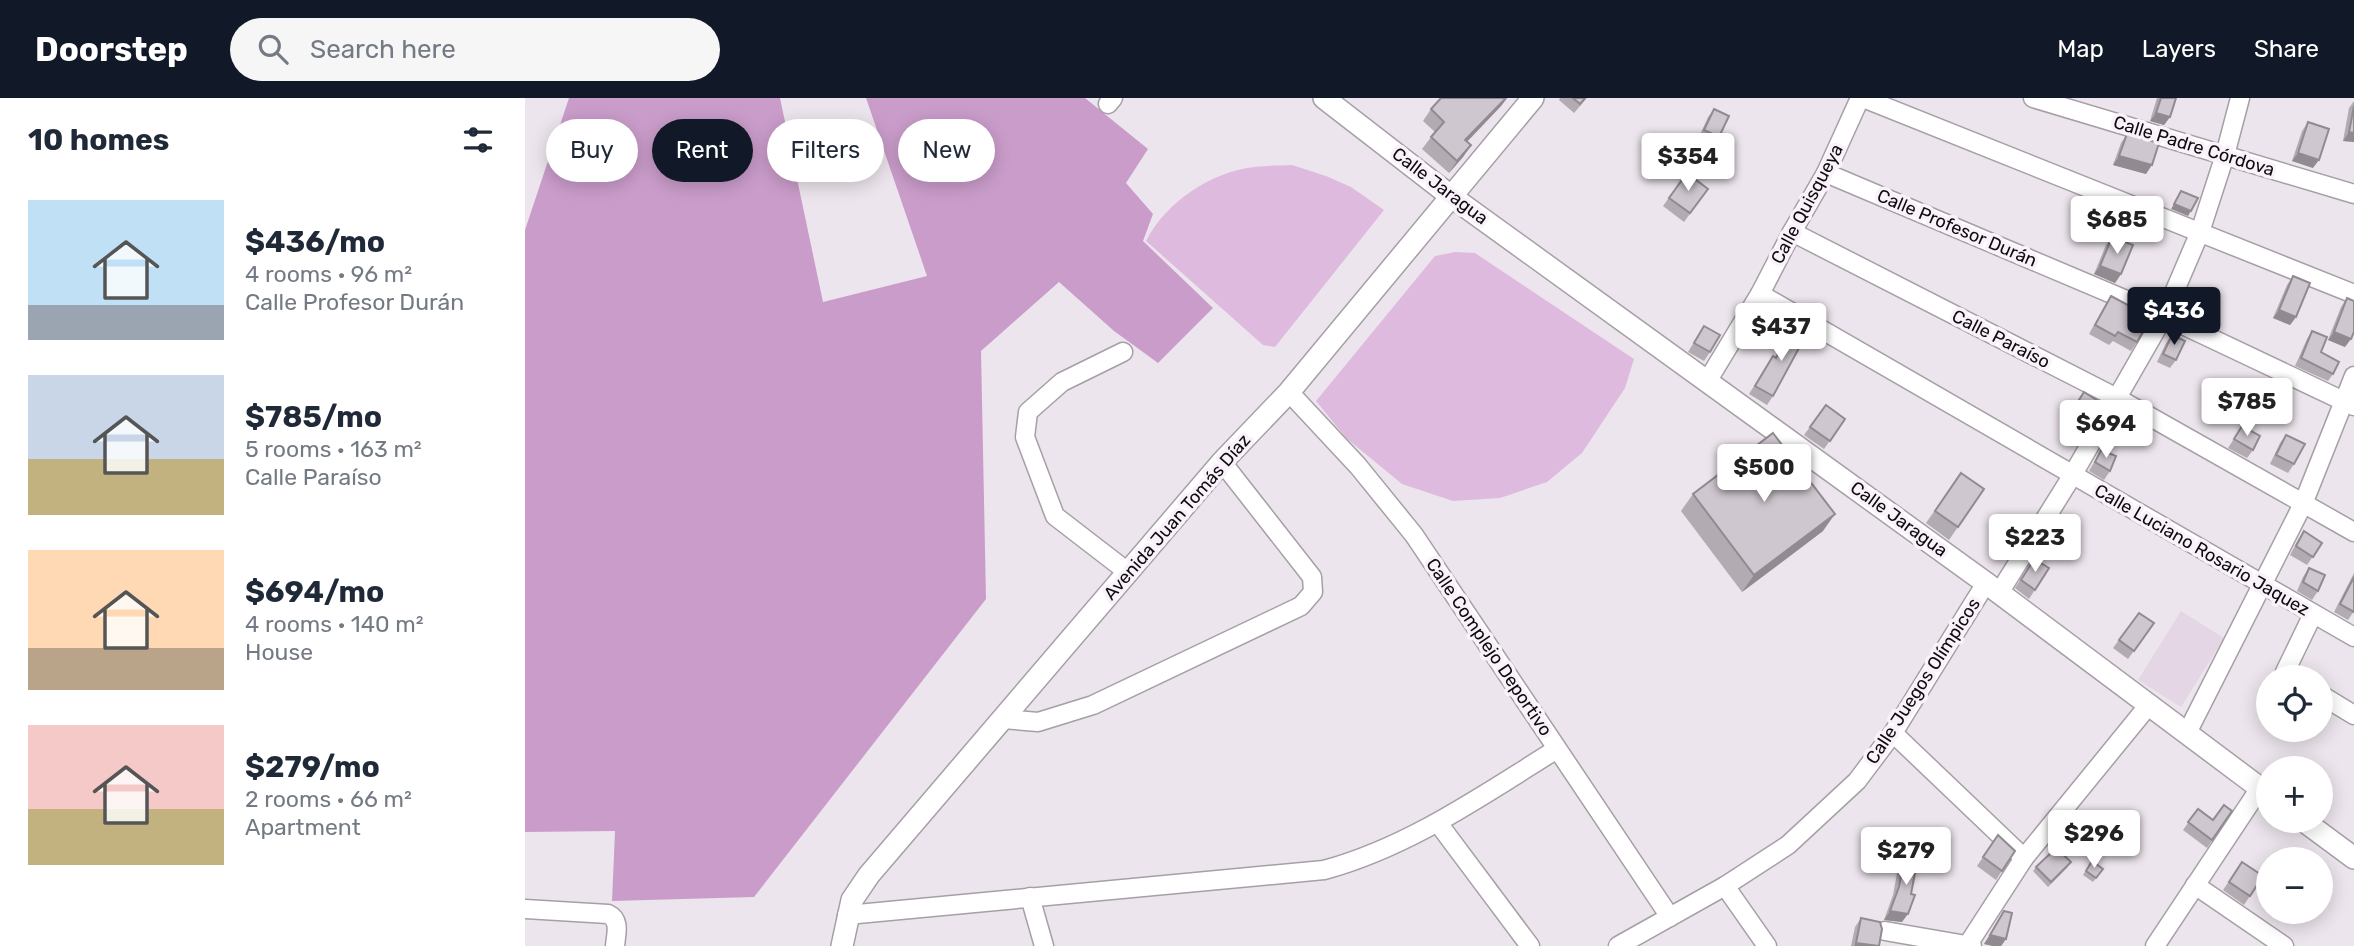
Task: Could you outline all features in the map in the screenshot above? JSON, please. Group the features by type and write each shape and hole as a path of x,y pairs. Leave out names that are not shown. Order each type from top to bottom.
{"street":[{"name":"Calle Jaragua","path":"1324,98 1452,197 1993,588 2256,785"},
{"path":"1862,98 1885,102 2354,294"},
{"name":"Calle Quisqueya","path":"1708,380 1761,294 1826,173 1862,98"},
{"name":"Calle Padre Córdova","path":"2033,98 2354,194"},
{"name":"Calle Juegos Olímpicos","path":"1618,946 1725,886 1788,845 1857,781 1893,733 2072,475 2164,316 2200,232 2240,98"},
{"name":"Avenida Juan Tomás Díaz","path":"842,946 852,900 869,876 1222,462 1289,392 1531,99"},
{"name":"Calle Profesor Durán","path":"1826,173 2164,316 2349,404"},
{"name":"Calle Paraíso","path":"1792,232 2117,398 2354,532"},
{"name":"Calle Luciano Rosario Jaquez","path":"1761,294 2354,636"},
{"path":"1123,352 1062,382 1028,412 1025,438 1055,516 1129,573"},
{"path":"2187,733 2304,504 2349,404 2354,376"},
{"name":"Calle Complejo Deportivo","path":"1289,392 1358,466 1414,535 1670,917"},
{"path":"1003,719 1038,722 1093,705 1301,606 1313,592 1312,577 1222,462"},
{"path":"2288,665 2312,614"},
{"path":"2333,702 2354,715"},
{"path":"1885,931 1968,946 2024,858 2148,706"},
{"path":"1893,733 2024,858"},
{"path":"847,915 1324,870 1354,862 1438,823 1557,749"},
{"path":"2155,946 2256,802"},
{"path":"1438,823 1530,946"},
{"path":"2320,833 2354,858"},
{"path":"1725,886 1767,946"},
{"path":"2195,886 2284,946"},
{"path":"1030,897 1044,946"},
{"path":"525,909 614,916 617,922 615,946"}],"shaded area":[{"path":"569,98 780,98 784,119 767,119 767,182 798,182 823,302 927,276 884,151 884,119 873,119 866,98 1085,98 1148,149 1126,183 1153,214 1143,241 1213,308 1158,363 1114,331 1059,282 981,351 986,599 754,897 612,901 615,831 525,832 525,230 546,167 546,182 638,182 638,119 562,119"},
{"path":"1292,165 1351,187 1384,210 1275,347 1263,345 1146,241 1165,214 1191,191 1206,182 1238,170"},
{"path":"1455,252 1475,253 1634,359 1625,388 1582,453 1547,482 1500,498 1453,501 1402,484 1346,438 1316,401 1435,256"},
{"path":"2181,611 2224,638 2181,707 2138,680"}],"building":[{"path":"1441,98 1506,98 1465,140 1471,145 1457,161 1431,137 1444,122 1431,109"},
{"path":"1573,98 1585,98 1580,104"},
{"path":"2161,98 2176,98 2170,117 2156,113"},
{"path":"2354,106 2354,133 2349,132"},
{"path":"1714,109 1729,116 1719,137 1704,130"},
{"path":"2308,122 2329,129 2319,160 2298,153"},
{"path":"2127,134 2159,143 2152,165 2119,156"},
{"path":"1687,173 1708,189 1690,213 1669,198"},
{"path":"2181,191 2198,198 2191,211 2174,204"},
{"path":"2112,237 2133,245 2121,274 2100,266"},
{"path":"2293,276 2310,283 2296,317 2279,310"},
{"path":"2111,296 2135,309 2137,306 2153,314 2137,342 2118,332 2115,336 2095,325"},
{"path":"2347,298 2354,301 2354,332 2351,339 2334,332"},
{"path":"1704,326 1720,335 1710,352 1694,343"},
{"path":"1793,327 1806,335 1773,396 1755,386 1773,356 1776,358"},
{"path":"2312,331 2327,337 2321,352 2339,362 2333,374 2301,358"},
{"path":"2172,335 2185,341 2176,360 2163,354"},
{"path":"2084,392 2098,401 2084,425 2069,416"},
{"path":"1826,405 1845,419 1830,441 1810,427"},
{"path":"2242,426 2260,436 2253,450 2234,439"},
{"path":"1773,433 1835,514 1754,575 1693,494"},
{"path":"2286,435 2305,444 2294,464 2276,455"},
{"path":"2101,450 2116,456 2110,471 2095,462"},
{"path":"1961,473 1984,489 1958,527 1935,511"},
{"path":"2304,531 2322,543 2313,557 2296,546"},
{"path":"2034,559 2049,568 2035,590 2021,580"},
{"path":"2309,568 2325,575 2318,591 2303,582"},
{"path":"2354,577 2354,612 2340,604"},
{"path":"2139,613 2154,623 2134,651 2119,640"},
{"path":"2224,805 2232,811 2212,840 2188,822 2198,809 2213,820"},
{"path":"1998,835 2015,851 2002,871 1983,857"},
{"path":"2056,848 2071,862 2051,882 2036,867"},
{"path":"1905,855 1918,857 1911,894 1915,895 1908,914 1890,911 1899,887"},
{"path":"2092,861 2103,869 2096,878 2086,871"},
{"path":"2242,862 2256,871 2256,887 2250,896 2229,882"},
{"path":"2004,911 2012,913 2006,939 1990,935"},
{"path":"1861,918 1880,922 1882,929 1879,946 1856,943"}]}
